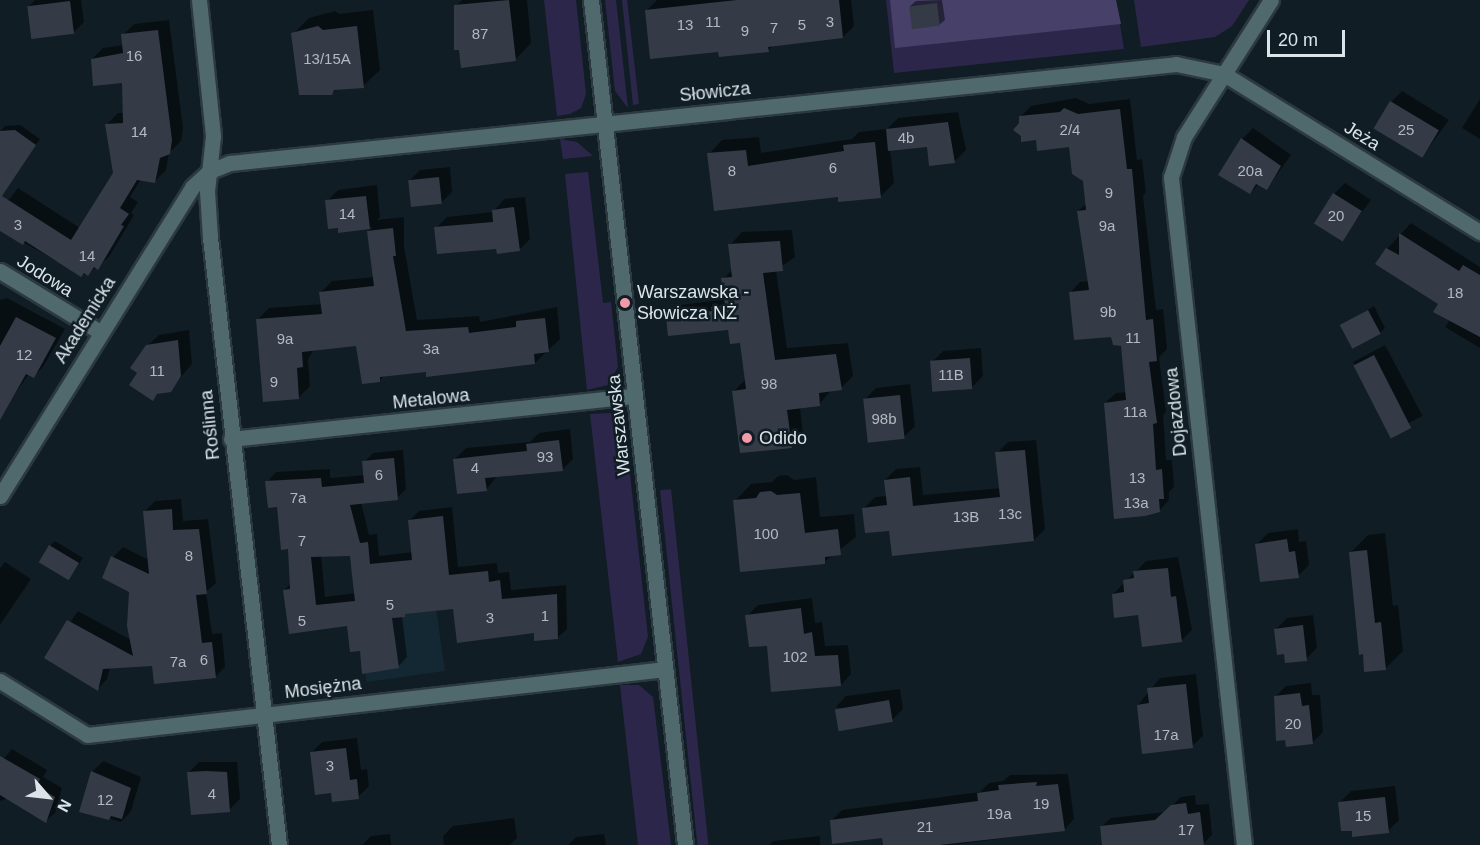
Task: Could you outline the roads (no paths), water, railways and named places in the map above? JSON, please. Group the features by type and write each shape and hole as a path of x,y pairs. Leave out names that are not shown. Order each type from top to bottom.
{"street":[{"name":"Roślinna","path":"198,0 213,136 210,171 210,237 231,439 266,715 279,845"},
{"name":"Warszawska","path":"591,0 685,845"},
{"name":"Dojazdowa","path":"1244,845 1171,199 1174,160 1224,74 1271,0"},
{"name":"Słowicza","path":"210,171 230,163 1176,64 1224,74"},
{"name":"Jeża","path":"1224,74 1480,232"},
{"name":"Akademicka","path":"0,496 192,187 210,171"},
{"name":"Jodowa","path":"0,271 100,332"},
{"name":"Metalowa","path":"231,439 635,396"},
{"name":"Mosiężna","path":"0,681 87,735 665,669"}],"place":[{"name":"Warszawska - Słowicza NŻ","path":"625,303"},
{"name":"Odido","path":"747,438"}]}
